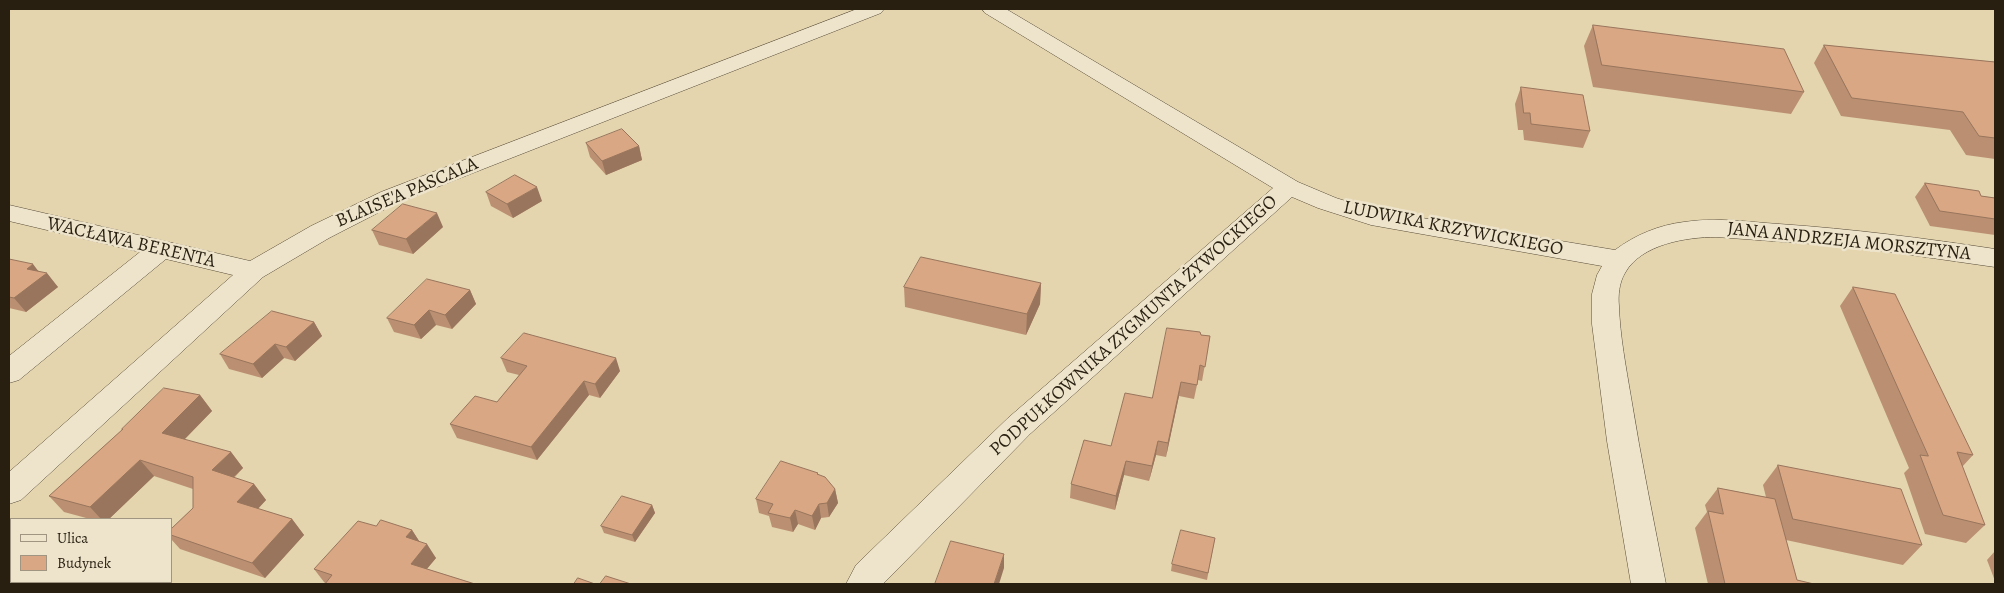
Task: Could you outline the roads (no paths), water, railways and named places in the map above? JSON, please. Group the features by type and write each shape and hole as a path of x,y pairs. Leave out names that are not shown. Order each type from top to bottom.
{"street":[{"name":"BLAISE'A PASCALA","path":"9,491 254,272 320,232 390,197 874,9"},
{"name":"PODPUŁKOWNIKA ZYGMUNTA ŻYWOCKIEGO","path":"864,584 868,576 1019,426 1289,188 992,9"},
{"name":"LUDWIKA KRZYWICKIEGO","path":"1289,188 1371,217 1620,260"},
{"name":"WACŁAWA BERENTA","path":"9,214 254,272"},
{"name":"JANA ANDRZEJA MORSZTYNA","path":"1620,260 1648,240 1684,230 1718,229 1812,234 1947,250 1995,258"},
{"path":"9,372 160,250"},
{"path":"1620,260 1610,275 1604,300 1615,394 1648,584"}]}
